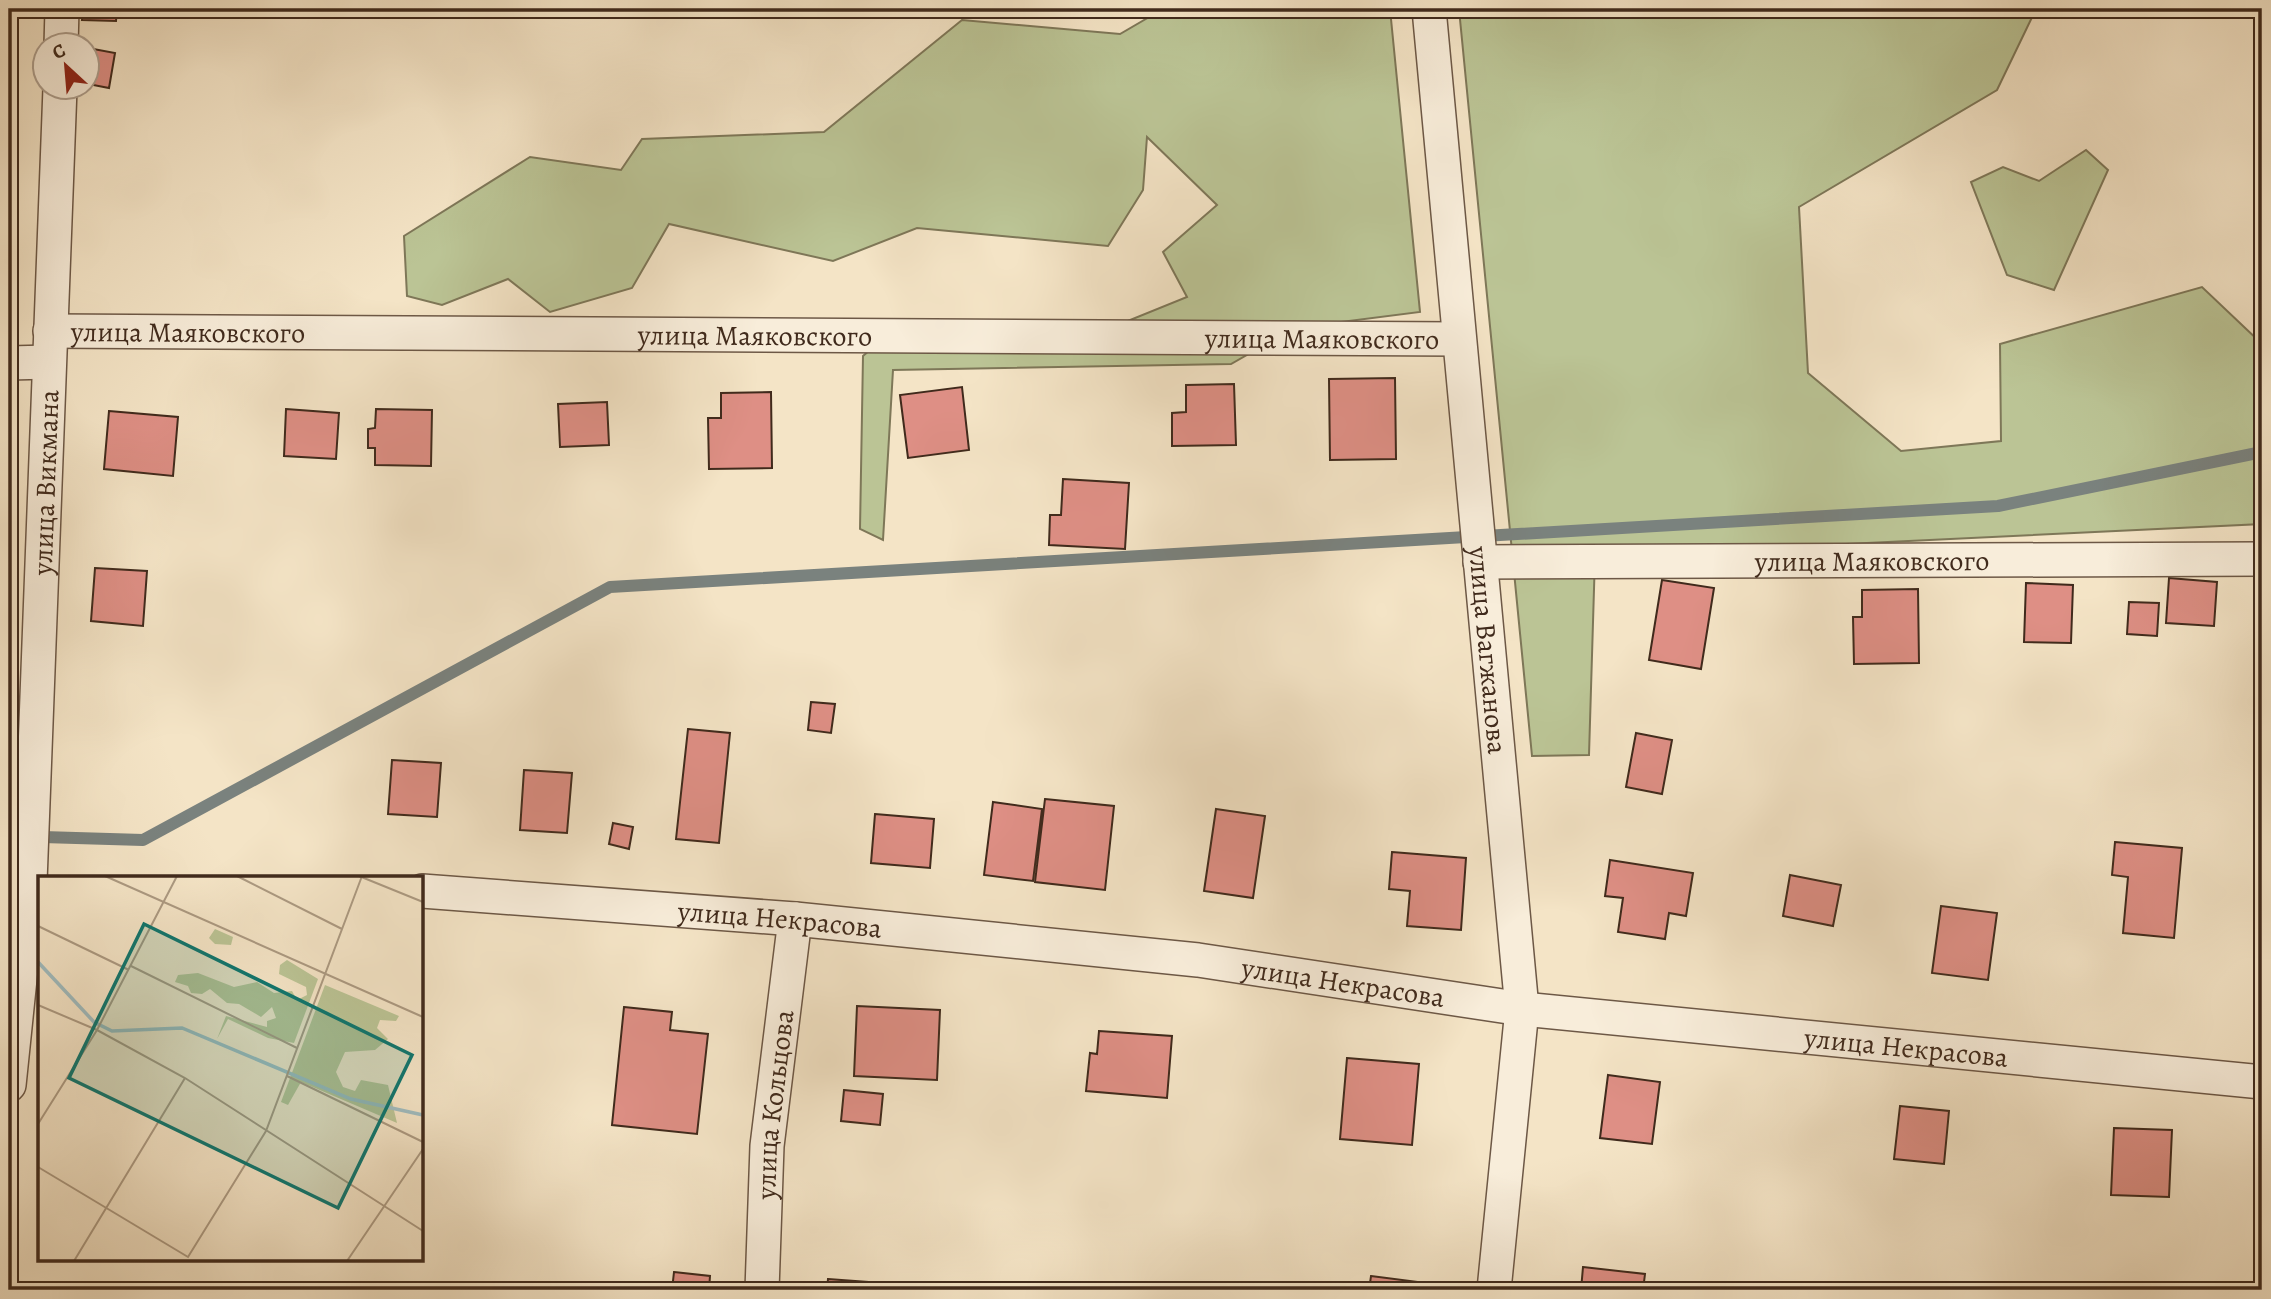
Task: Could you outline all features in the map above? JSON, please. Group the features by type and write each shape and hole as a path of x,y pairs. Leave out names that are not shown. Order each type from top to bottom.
{"street":[{"path":"61,32 62,9"},
{"name":"улица Вагжанова","path":"1429,9 1522,1009 1494,1290"},
{"name":"улица Викмана","path":"9,1085 26,883 59,102"},
{"name":"улица Маяковского","path":"9,363 50,347 1459,339"},
{"name":"улица Маяковского","path":"1480,562 2262,559"},
{"name":"улица Некрасова","path":"424,891 795,919 1198,960 1522,1009 2262,1082"},
{"name":"улица Кольцова","path":"762,1290 767,1146 795,919"}],"green space":[{"path":"1163,9 1390,9 1420,312 1294,328 1231,364 893,370 883,540 860,529 863,356 887,335 1071,344 1187,297 1163,252 1217,205 1147,137 1143,190 1108,246 917,228 833,261 669,224 632,288 550,312 508,279 442,305 407,296 404,236 530,157 621,170 642,139 824,132 962,20 1120,34"},
{"path":"1459,9 2036,9 1997,90 1799,207 1808,373 1901,451 2001,441 2000,344 2202,287 2262,344 2262,524 1595,556 1589,755 1532,756"},
{"path":"2086,150 2108,170 2054,290 2007,275 1971,182 2003,167 2039,181"}],"building":[{"path":"83,9 117,9 116,21 82,20"},
{"path":"102,51 115,53 109,88 102,87"},
{"path":"1395,378 1396,459 1330,460 1329,379"},
{"path":"1234,384 1236,445 1172,446 1172,413 1186,412 1186,385"},
{"path":"962,387 969,450 908,458 900,395"},
{"path":"771,392 772,468 709,469 708,418 721,418 721,393"},
{"path":"607,402 609,445 560,447 558,404"},
{"path":"286,409 339,413 336,459 284,456"},
{"path":"376,409 432,410 431,466 375,465 375,448 368,448 368,429 375,428"},
{"path":"109,411 178,417 173,476 104,469"},
{"path":"1063,479 1129,483 1125,549 1049,545 1050,515 1061,515"},
{"path":"95,568 147,571 143,626 91,621"},
{"path":"2169,578 2217,582 2214,626 2166,623"},
{"path":"1662,580 1714,588 1701,669 1649,660"},
{"path":"2026,583 2073,585 2071,643 2024,642"},
{"path":"1918,589 1919,663 1854,664 1853,617 1862,617 1862,590"},
{"path":"2129,602 2159,603 2157,636 2127,634"},
{"path":"811,702 835,704 831,733 808,730"},
{"path":"688,729 730,733 719,843 676,839"},
{"path":"1636,733 1672,740 1662,794 1626,787"},
{"path":"392,760 441,763 437,817 388,814"},
{"path":"524,770 572,773 567,833 520,830"},
{"path":"1045,799 1114,806 1105,890 1035,882"},
{"path":"993,802 1042,809 1033,881 984,875"},
{"path":"1216,809 1265,816 1253,898 1204,891"},
{"path":"875,814 934,819 930,868 871,863"},
{"path":"613,823 633,827 629,849 609,844"},
{"path":"2115,842 2182,848 2174,938 2123,933 2128,877 2112,875"},
{"path":"1392,852 1466,858 1461,930 1407,926 1410,891 1389,889"},
{"path":"1610,860 1693,873 1686,916 1669,913 1665,939 1618,932 1623,898 1605,896"},
{"path":"1790,875 1841,885 1833,926 1783,916"},
{"path":"1941,906 1997,913 1988,980 1932,973"},
{"path":"857,1006 940,1010 937,1080 854,1076"},
{"path":"624,1007 672,1012 670,1030 708,1034 697,1134 612,1125"},
{"path":"1099,1031 1172,1036 1167,1098 1086,1091 1090,1053 1097,1054"},
{"path":"1347,1058 1419,1064 1412,1145 1340,1139"},
{"path":"1608,1075 1660,1082 1652,1144 1600,1138"},
{"path":"844,1090 883,1094 880,1125 841,1121"},
{"path":"1900,1106 1949,1111 1944,1164 1894,1159"},
{"path":"2114,1128 2172,1130 2169,1197 2111,1195"},
{"path":"1583,1267 1645,1274 1643,1290 1581,1290"},
{"path":"674,1272 710,1276 709,1290 672,1290"},
{"path":"1371,1276 1434,1284 1433,1290 1369,1290"},
{"path":"828,1279 895,1284 895,1290 827,1290"}],"waterway":[{"path":"9,836 143,840 610,587 1998,506 2262,452"}]}
